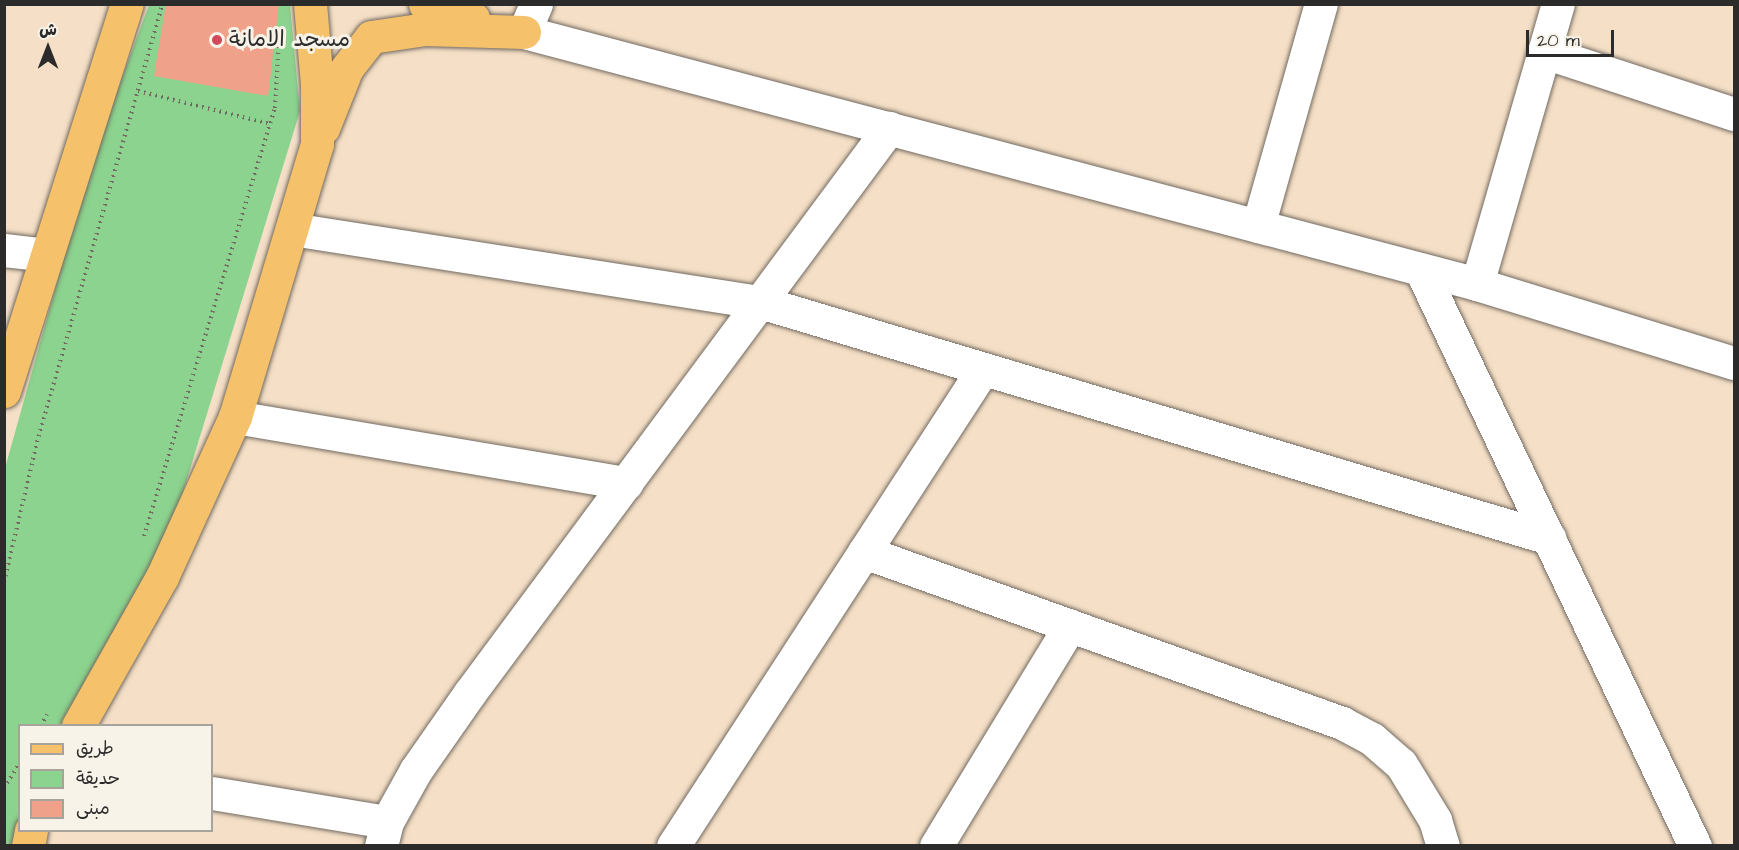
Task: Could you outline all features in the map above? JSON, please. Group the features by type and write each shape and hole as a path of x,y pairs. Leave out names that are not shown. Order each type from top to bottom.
{"main road":[{"path":"4,391 127,4"},
{"path":"310,4 317,84 317,144"},
{"path":"425,4 530,18"},
{"path":"79,724 162,577 236,417 317,144 347,68 371,38 424,28 530,18"}],"street":[{"path":"1258,226 1321,4"},
{"path":"1477,284 1558,4"},
{"path":"530,18 889,128 1477,284 1734,363"},
{"path":"1544,52 1734,114"},
{"path":"213,793 384,834 416,770 469,694 889,128"},
{"path":"292,229 760,302 1549,538"},
{"path":"4,250 47,255"},
{"path":"1421,270 1695,846"},
{"path":"673,846 983,369"},
{"path":"236,417 626,483"},
{"path":"864,552 1342,723 1372,739 1401,764 1435,820 1443,846"},
{"path":"936,846 1070,626"}],"path":[{"path":"4,582 37,442 163,4"},
{"path":"140,547 270,124 279,39"},
{"path":"138,91 270,124"},
{"path":"42,724 52,706"},
{"path":"4,788 18,765"}],"green space":[{"path":"149,5 290,5 300,111 163,557 71,724 18,724 18,823 14,845 5,846 5,468 92,158"}],"building":[{"name":"مسجد الامانة","path":"166,4 279,4 268,96 154,76"}],"place":[{"name":"مسجد الامانة","path":"217,40"}]}
